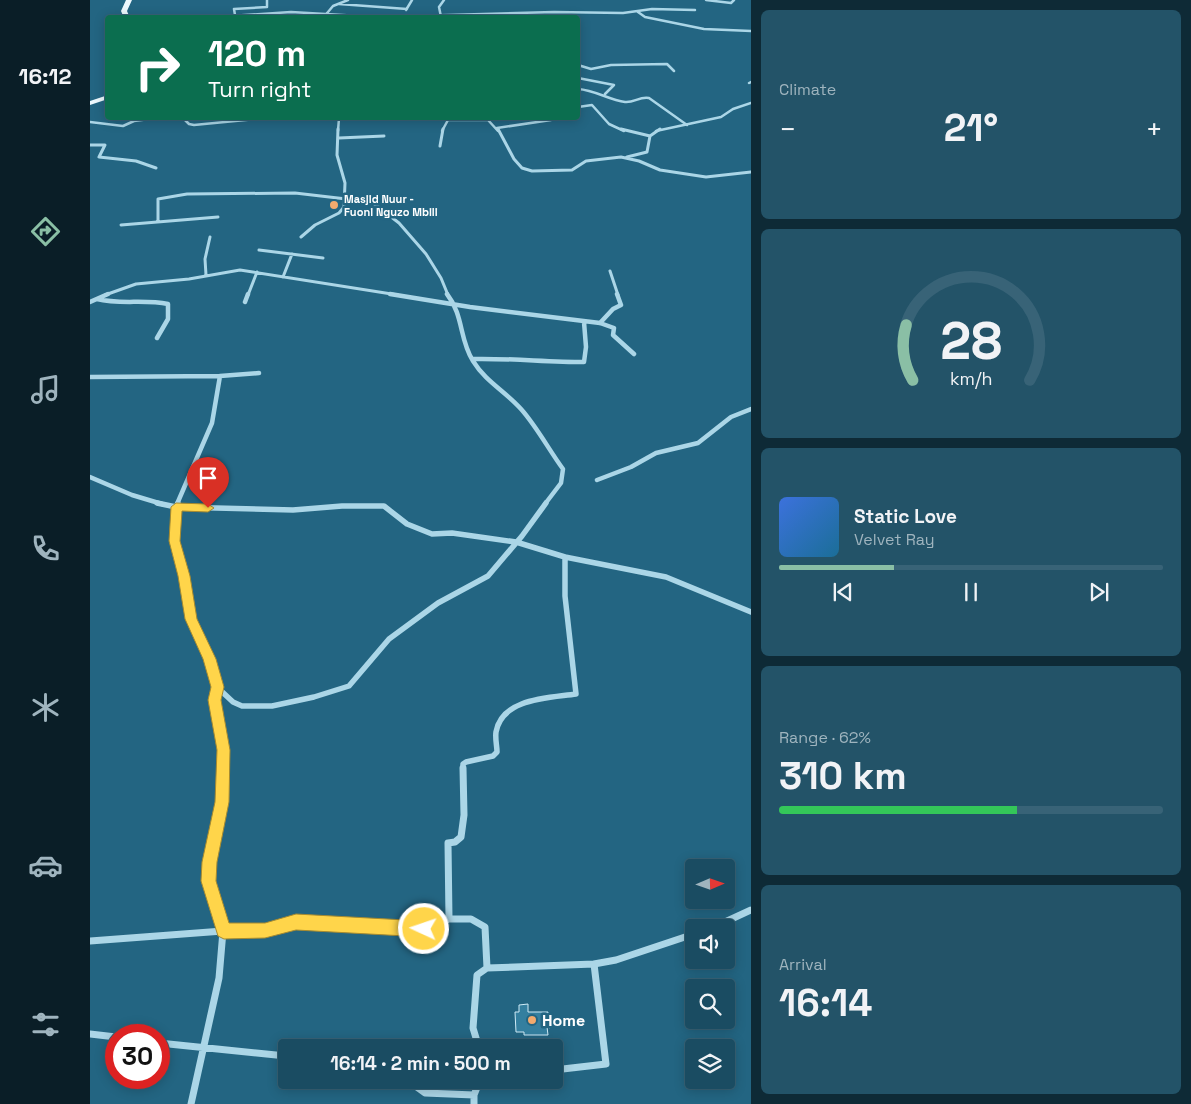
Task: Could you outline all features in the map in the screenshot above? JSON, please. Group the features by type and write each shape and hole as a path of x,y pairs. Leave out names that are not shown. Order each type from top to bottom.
{"main road":[{"path":"120,15 120,7 124,0"},
{"path":"126,15 124,11 129,0"},
{"path":"90,101 105,96"}],"street":[{"path":"267,0 267,7 234,9 235,15 277,12 342,15"},
{"path":"337,0 348,0"},
{"path":"326,13 333,6 348,0"},
{"path":"406,15 412,0"},
{"path":"441,15 439,7 444,0"},
{"path":"706,0 731,3 734,0"},
{"path":"328,2 333,6"},
{"path":"339,4 407,9"},
{"path":"492,15 695,10"},
{"path":"638,12 644,17 704,29 751,31"},
{"path":"580,66 597,68 611,65 667,64 674,71"},
{"path":"580,79 589,81 605,81 614,85 605,94"},
{"path":"580,89 605,94 626,102 645,97 663,105 673,116 687,125"},
{"path":"487,120 498,128 514,159 522,168 551,172 572,170 586,161 647,152 650,136 657,130 721,117 733,109 751,103"},
{"path":"580,107 592,105 609,124 627,132 650,136"},
{"path":"90,122 123,126 142,120"},
{"path":"185,120 189,124 194,125 245,120"},
{"path":"301,237 316,224 342,211 345,183 337,155 339,120"},
{"path":"440,146 441,132 448,120"},
{"path":"498,128 515,126 525,122 551,120"},
{"path":"339,138 384,136"},
{"path":"90,145 105,145 98,156 100,157 136,161 156,168"},
{"path":"622,157 639,161 660,170 700,177 716,177 751,172"},
{"path":"158,221 158,199 179,194 295,193 372,202 399,223 426,254 441,278 445,291 455,304 463,327 462,335 472,359 486,379 498,387 522,410 564,469 561,483 522,536 488,576 438,603 389,639 349,686 314,697 272,706 242,706 233,702 217,687"},
{"path":"121,225 218,217"},
{"path":"206,275 205,259 210,237"},
{"path":"259,250 323,258"},
{"path":"282,276 292,254"},
{"path":"90,302 136,284 240,270 455,304 600,323 614,328 613,335 634,354"},
{"path":"600,323 621,306 610,271"},
{"path":"245,302 257,272"},
{"path":"97,299 105,302 156,300 168,304 168,319 157,338"},
{"path":"472,359 504,358 540,362 584,362 587,343 584,333 584,322"},
{"path":"90,377 220,376 259,373"},
{"path":"191,1104 219,978 224,931 209,881 209,862 222,802 224,750 215,700 217,687 209,659 191,619 184,576 175,541 176,507 212,423 220,376"},
{"path":"597,480 631,467 656,453 698,443 731,417 751,409"},
{"path":"90,477 138,497 176,507 293,510 342,506 384,506 407,524 432,534 452,533 516,542 565,558 666,577 751,612"},
{"path":"449,919 448,843 455,842 461,837 464,815 463,764 493,756 497,752 496,732 500,721 510,710 532,702 576,694 565,596 565,558"},
{"path":"732,919 751,910"},
{"path":"90,941 224,931 265,930 296,922 424,929 449,919 471,919 485,926 487,968"},
{"path":"476,1039 473,1028 477,975 487,968 594,964 616,960 685,937"},
{"path":"563,1069 606,1064 594,964"},
{"path":"90,1034 105,1036"},
{"path":"170,1044 278,1055"},
{"path":"419,1089 424,1093 474,1095"},
{"path":"474,1104 476,1089"}],"building":[{"name":"Home","path":"528,1004 528,1012 548,1012 550,1028 547,1027 548,1035 524,1035 524,1032 516,1032 515,1012 519,1012 519,1005"}],"place":[{"name":"Masjid Nuur - Fuoni Nguzo Mbili","path":"334,205"},
{"name":"Home","path":"532,1020"}],"route":[{"path":"208,508 176,507 175,541 184,576 191,619 209,659 217,687 215,700 224,750 222,802 209,862 209,881 224,931 265,930 296,922 424,929"}]}
